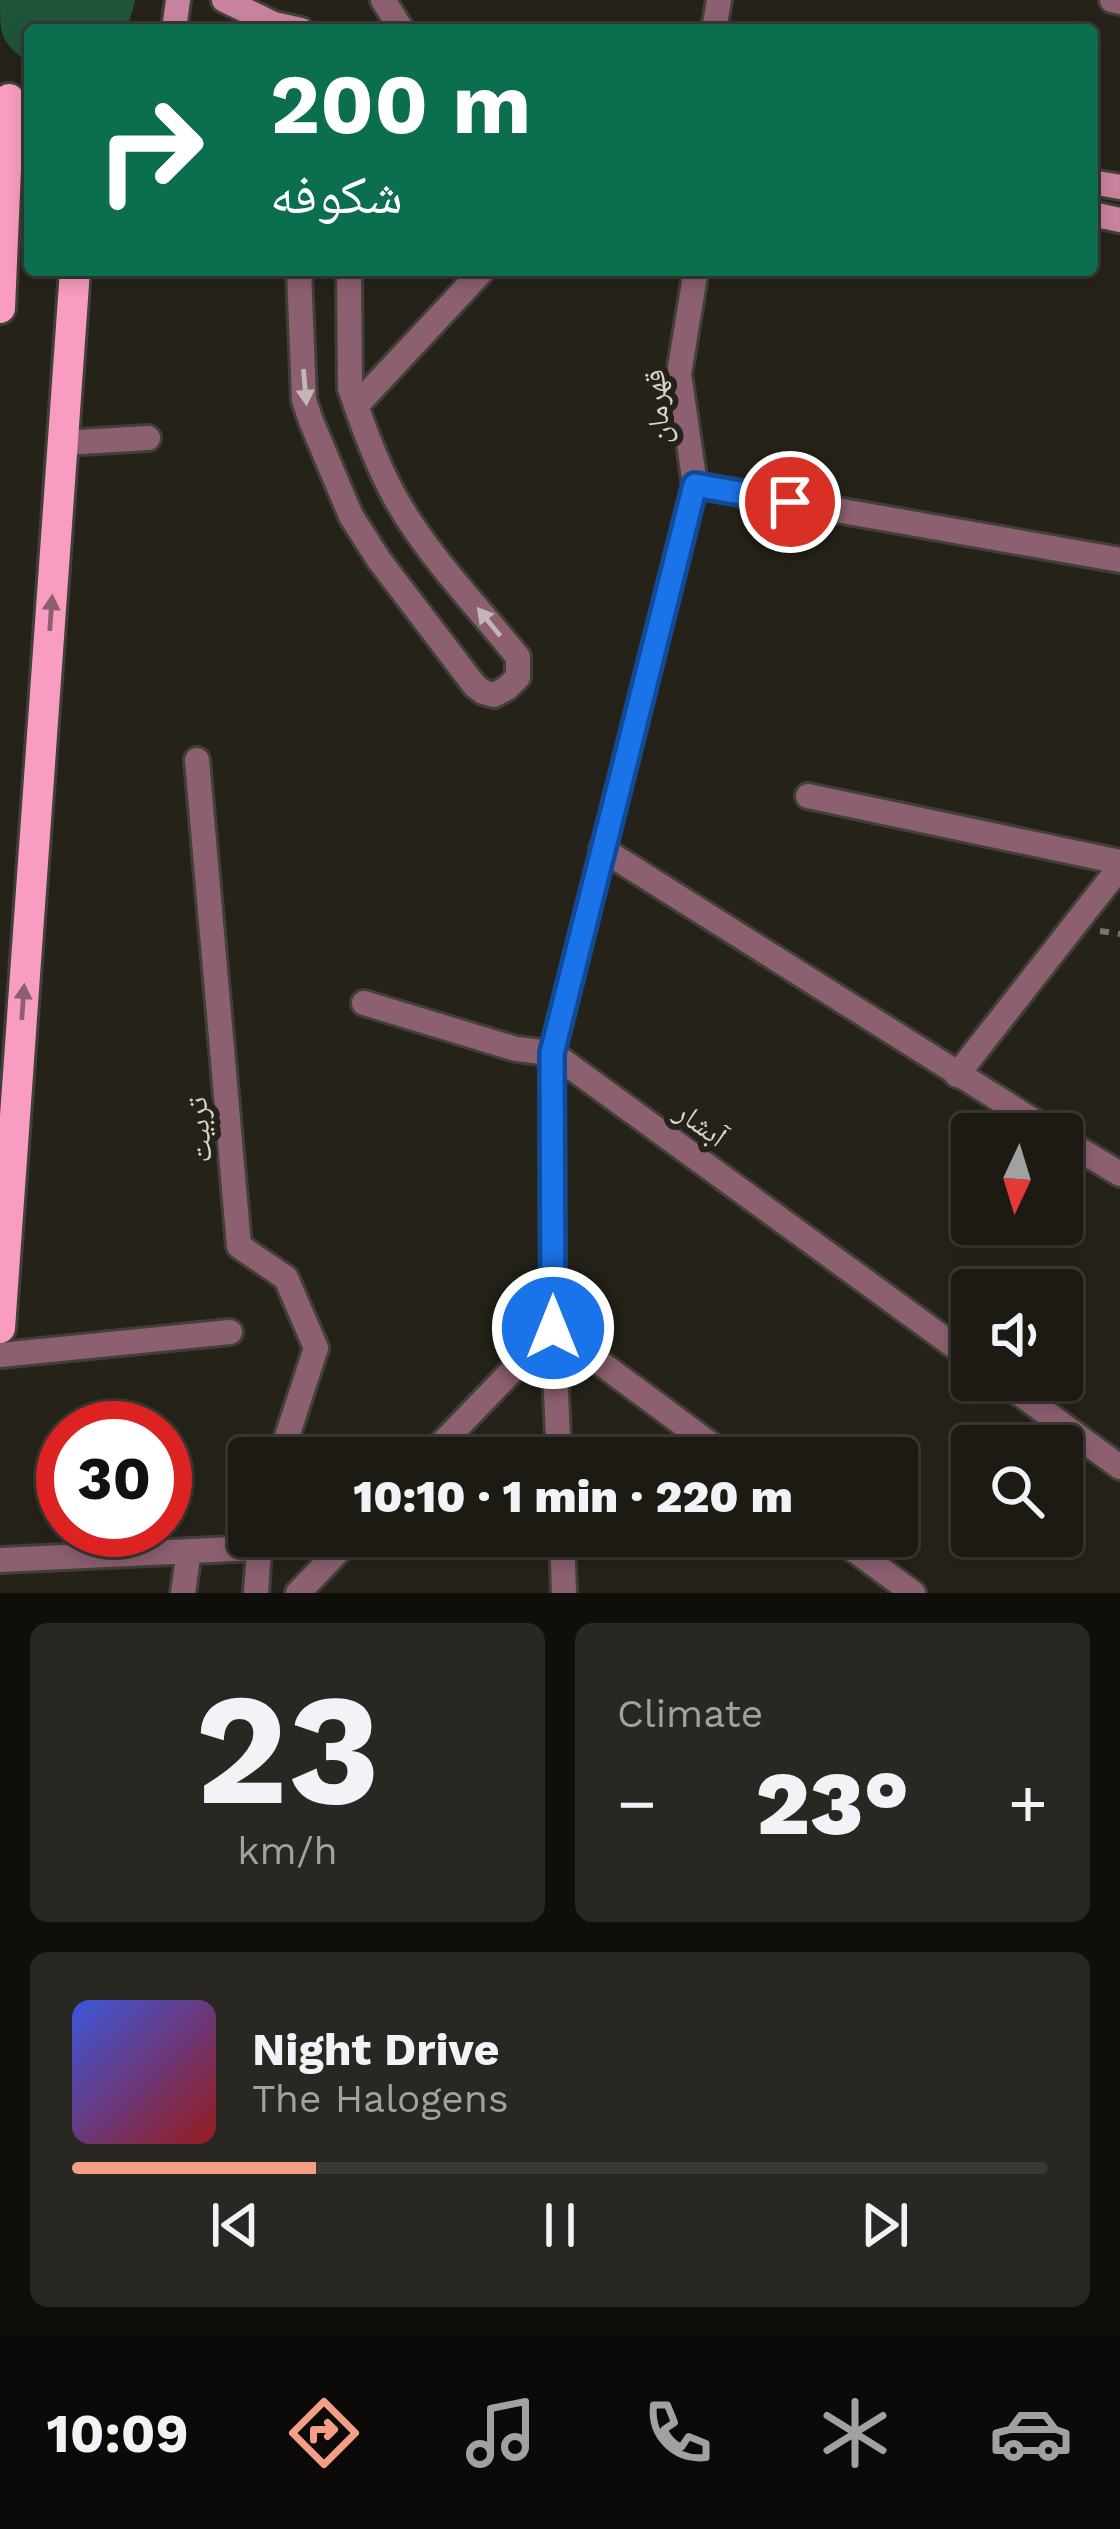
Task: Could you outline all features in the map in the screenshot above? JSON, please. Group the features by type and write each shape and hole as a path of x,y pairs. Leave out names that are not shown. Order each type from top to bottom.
{"main road":[{"path":"224,0 276,12"},
{"path":"0,308 13,100"},
{"path":"0,1328 75,276"}],"street":[{"path":"299,276 304,400 351,516 475,686 494,695 518,677 518,657 407,518 356,406 350,388 349,276"},
{"path":"356,406 477,276"},
{"name":"قهرمان","path":"558,1437 552,1053 695,485 679,374 695,276"},
{"path":"63,442 148,438"},
{"path":"695,485 1120,560"},
{"name":"تربیت","path":"197,760 239,1246 286,1278 316,1348 287,1437"},
{"path":"808,796 1120,864 957,1075"},
{"path":"602,849 1019,1113"},
{"name":"آبشار","path":"364,1003 516,1049 552,1053 951,1344"},
{"path":"1083,1152 1120,1174"},
{"path":"448,1437 553,1328 701,1437"},
{"path":"0,1355 230,1332"},
{"path":"1029,1401 1120,1467"},
{"path":"192,1551 228,1546"},
{"path":"0,1560 63,1557"},
{"path":"183,1593 188,1557"},
{"path":"256,1593 258,1557"},
{"path":"298,1593 333,1557"},
{"path":"563,1557 564,1593"},
{"path":"864,1557 913,1593"}],"green space":[{"path":"0,0 135,0 129,24 24,24 24,58 4,37"}],"route":[{"path":"553,1328 552,1053 695,485 790,502"}]}
